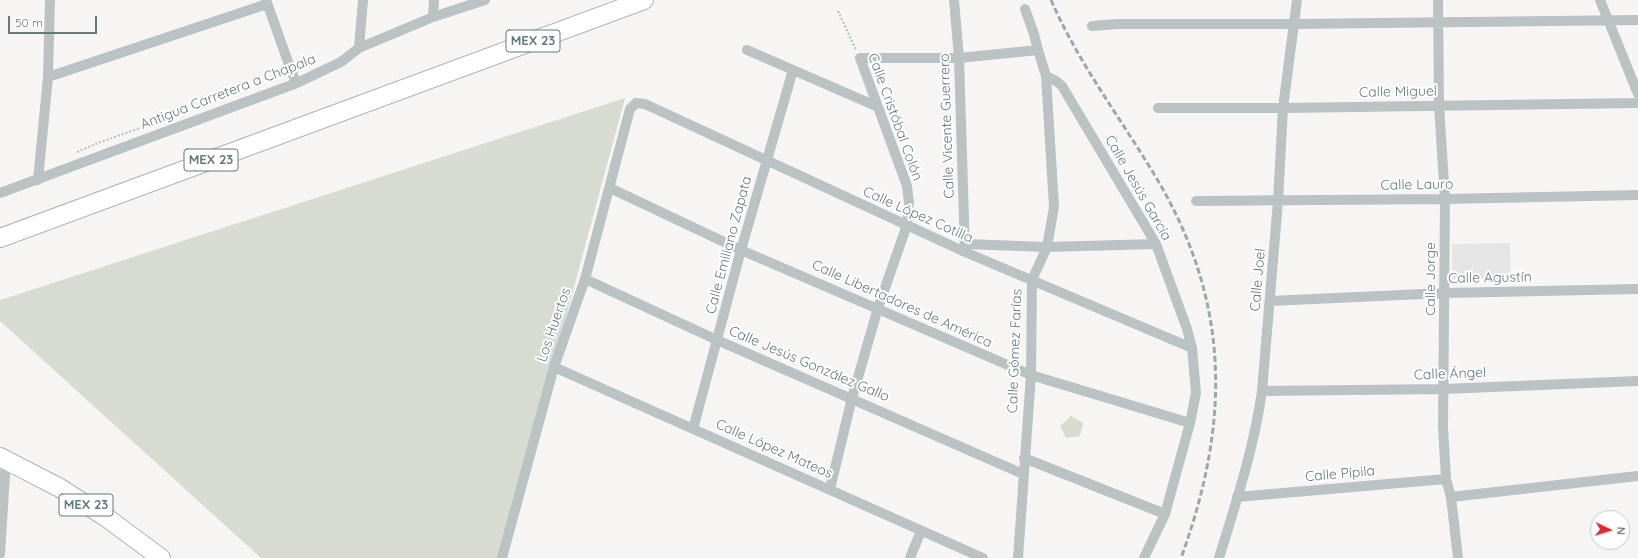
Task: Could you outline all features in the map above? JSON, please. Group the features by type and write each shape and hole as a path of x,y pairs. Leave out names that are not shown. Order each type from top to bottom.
{"highway":[{"name":"MEX 23","path":"0,238 644,0"},
{"name":"MEX 23","path":"2,457 74,497 107,518 161,558"}],"street":[{"path":"38,180 48,77 50,0"},
{"path":"359,48 363,0"},
{"path":"433,17 434,0"},
{"name":"Antigua Carretera a Chapala","path":"0,193 297,83 341,62 359,48 433,17 485,0"},
{"name":"Calle Vicente Guerrero","path":"954,0 959,58 965,248"},
{"name":"Calle Joel","path":"1219,558 1254,440 1262,390 1278,201 1283,108 1297,0"},
{"name":"Calle Jorge","path":"1438,0 1439,105 1445,199 1443,427 1446,479 1451,497 1458,558"},
{"path":"1600,0 1638,94"},
{"path":"48,77 266,2 292,74 297,83"},
{"name":"Calle Gómez Farías","path":"1018,558 1031,376 1032,280 1047,247 1054,207 1046,76 1025,9"},
{"path":"1092,26 1118,24 1294,24 1437,21 1638,20"},
{"path":"747,50 876,106"},
{"path":"860,58 959,58 1038,50"},
{"name":"Calle Cristóbal Colón","path":"830,489 852,398 878,308 907,225 909,203 907,186 876,106 860,58"},
{"name":"Calle Emiliano Zapata","path":"692,429 741,250 793,70"},
{"name":"Calle Jesús García","path":"1046,76 1062,86 1156,244 1187,329 1192,348 1196,393 1190,423 1164,514 1144,558"},
{"name":"Calle López Cotilla","path":"636,103 645,104 907,225 965,248 1032,280 1192,348"},
{"name":"Los Huertos","path":"502,558 554,367 585,279 630,109 636,103"},
{"name":"Calle Miguel","path":"1158,108 1283,108 1638,103"},
{"name":"Calle Libertadores de América","path":"610,188 741,250 878,308 1031,376 1190,423"},
{"name":"Calle Lauro","path":"1196,201 1445,199 1638,195"},
{"path":"965,248 1156,244"},
{"name":"Calle Jesús González Gallo","path":"585,279 717,340 1023,474"},
{"name":"Calle Agustín","path":"1270,301 1445,293 1638,289"},
{"name":"Calle López Mateos","path":"554,367 983,558"},
{"name":"Calle Ángel","path":"1262,390 1444,389 1638,381"},
{"path":"0,554 2,457"},
{"path":"1024,458 1164,514"},
{"path":"1451,497 1638,476"},
{"name":"Calle Pípila","path":"1237,497 1446,479"},
{"path":"910,558 921,531"}],"path":[{"name":"Calle Cristóbal Colón","path":"838,11 860,58"}],"shaded area":[{"path":"625,98 501,558 261,558 0,321 0,300"},
{"path":"1510,243 1511,279 1452,279 1452,244"},
{"path":"1071,416 1083,423 1080,436 1066,438 1060,426"}],"railway":[{"path":"1051,0 1086,67 1141,152 1179,221 1198,268 1210,315 1215,362 1215,410 1209,458 1197,507 1181,558"}]}
